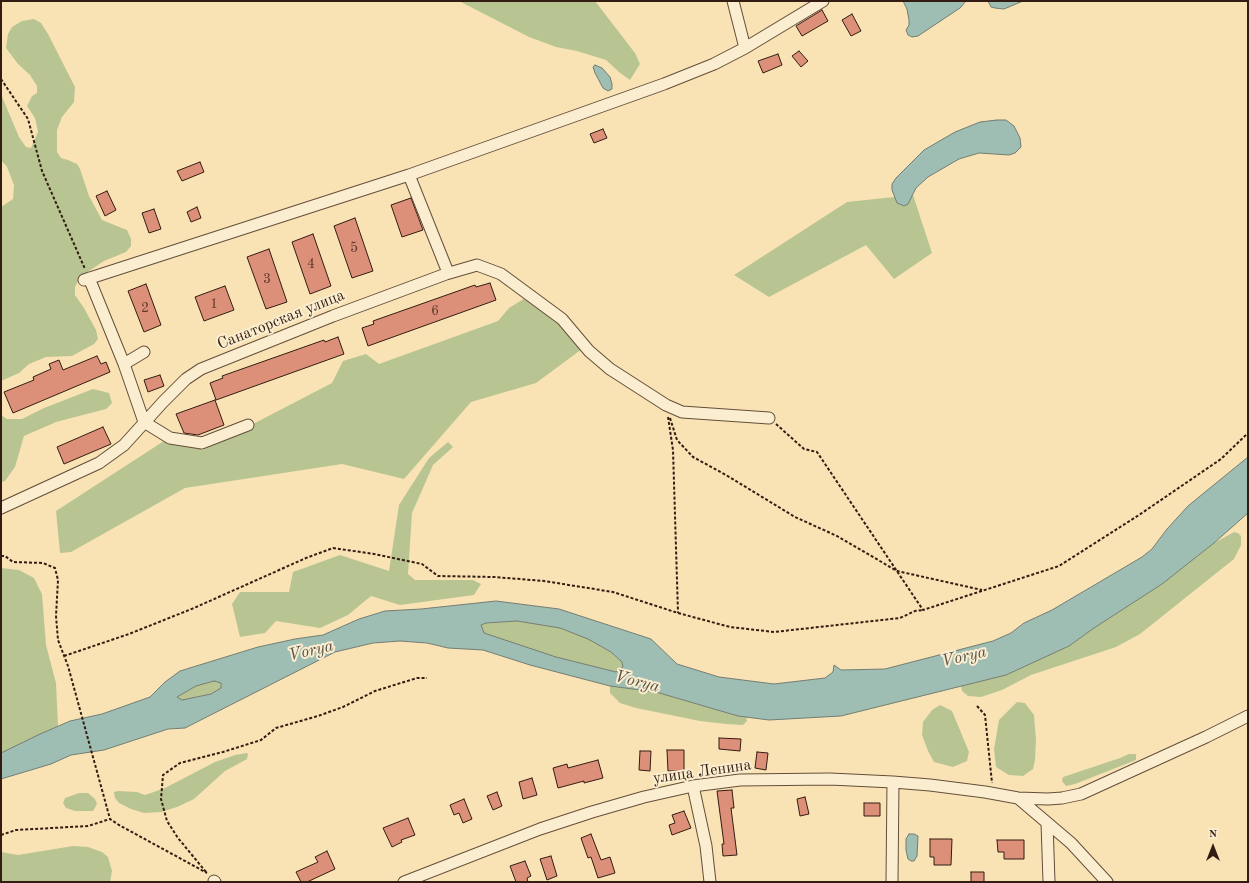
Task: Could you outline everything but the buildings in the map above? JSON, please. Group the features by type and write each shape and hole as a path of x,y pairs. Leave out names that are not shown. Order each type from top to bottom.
{"street":[{"path":"733,1 745,48"},
{"path":"248,425 202,443 170,438 144,422 124,364 87,279 409,175 664,84 714,64 745,48 823,1"},
{"path":"409,175 447,270 446,274"},
{"name":"Санаторская улица","path":"1,508 99,463 124,445 186,379 201,369 333,316 446,274 478,264 501,274 562,319 589,351 610,369 666,406 682,412 769,418"},
{"path":"124,364 144,352"},
{"name":"улица Ленина","path":"404,882 434,877 540,829 592,812 644,797 693,786 740,780 790,779 893,782 1018,798 1062,798 1080,794 1206,737 1248,716"},
{"path":"892,882 893,782"},
{"path":"693,786 706,846 710,882"},
{"path":"1018,798 1071,843 1107,882"},
{"path":"1047,823 1049,882"}],"path":[{"path":"1,79 28,119 42,171 87,279"},
{"path":"666,406 677,440 692,457 726,475 795,517 837,536 898,571 983,591"},
{"path":"666,406 673,450 678,613"},
{"path":"769,418 804,449 817,452 923,610"},
{"path":"64,656 129,634 194,608 306,558 333,548 374,554 422,564 438,576 494,577 544,581 613,592 678,613 730,626 774,632 900,618 915,611 923,610 1059,566 1139,515 1221,459 1248,433"},
{"path":"1,556 5,556 13,562 43,563 55,568 58,580 56,616 58,640 74,688 110,818 119,825 212,880"},
{"path":"212,880 178,838 167,821 161,799 163,775 180,763 261,740 276,728 343,707 375,691 416,678 428,678"},
{"path":"978,706 985,715 993,794"},
{"path":"1,835 16,830 88,826 110,818"}],"green space":[{"path":"459,1 595,1 635,53 640,64 630,80 606,60 577,51 556,47 529,37"},
{"path":"34,19 41,23 48,34 75,87 74,102 62,117 57,130 57,152 61,158 77,164 89,196 102,220 127,230 131,239 131,246 126,252 104,261 80,277 75,287 75,295 96,330 98,339 94,344 72,356 46,357 29,364 19,373 1,381 1,207 13,199 14,185 7,167 1,160 1,94 19,137 26,147 31,148 38,132 35,118 27,106 32,96 37,93 37,86 30,75 18,64 6,48 8,34 12,27 22,21"},
{"path":"913,195 932,253 894,279 866,245 769,297 734,275 847,202"},
{"path":"527,297 562,324 582,349 536,383 471,402 404,479 342,464 185,488 71,552 60,553 56,511 167,439 203,450 332,383 343,361 366,354 379,364 498,321 509,308"},
{"path":"93,389 109,393 112,403 106,409 56,422 24,436 15,467 5,481 1,482 1,415 7,419 22,419 44,408"},
{"path":"448,442 453,447 433,465 412,513 408,574 415,580 473,580 481,584 474,595 400,605 371,596 348,615 320,628 276,621 265,633 240,637 232,604 240,592 289,592 293,572 340,555 389,571 399,505 429,458"},
{"path":"1234,532 1241,536 1241,545 1234,559 1140,634 1116,647 1031,675 1002,690 981,697 968,696 962,691 961,686 1006,675 1069,646 1162,584 1214,543"},
{"path":"1,568 19,570 34,578 42,594 46,645 56,683 58,726 1,753"},
{"path":"517,621 560,628 588,639 611,652 622,662 624,667 616,672 556,657 484,633 481,625 486,623"},
{"path":"214,681 221,683 221,688 211,694 182,700 177,697 196,686"},
{"path":"610,686 656,692 746,717 747,721 743,725 700,721 636,708 620,703 610,693"},
{"path":"1017,702 1025,703 1034,715 1036,740 1035,760 1033,769 1023,776 1009,775 996,767 994,749 999,720"},
{"path":"940,705 952,711 969,752 967,761 953,767 934,762 922,735 923,722 932,710"},
{"path":"247,753 247,759 225,771 194,799 177,807 161,812 144,813 119,803 115,798 114,792 118,791 137,792 145,795 151,793 165,788 215,762 235,755"},
{"path":"1129,754 1136,754 1136,760 1075,784 1066,786 1062,781 1063,777"},
{"path":"79,793 88,793 95,799 97,804 93,811 75,811 66,808 63,803 65,798"},
{"path":"73,846 88,847 102,852 108,857 112,871 110,882 1,882 1,852 18,855"}],"water":[{"path":"903,1 966,1 960,8 918,36 912,37 908,35 906,30 909,25 909,20 907,9"},
{"path":"988,1 1023,1 1004,9 991,7"},
{"path":"595,65 602,68 610,77 612,89 608,91 603,88 595,73 593,67"},
{"path":"1006,120 1014,126 1020,138 1021,147 1015,153 1009,155 979,153 959,159 928,177 916,188 908,204 904,206 897,203 892,190 892,184 924,150 955,132 980,122"},
{"name":"Vorya","path":"1248,457 1248,513 1214,543 1162,584 1069,646 1006,675 841,716 769,720 738,716 656,692 610,686 530,665 483,650 448,648 427,643 400,641 373,643 335,652 185,728 168,729 104,750 71,755 51,764 1,779 1,753 70,721 102,714 150,697 165,682 180,671 258,647 323,635 359,619 385,611 421,609 496,601 559,609 651,639 677,664 719,677 774,684 825,678 833,672 834,665 841,670 885,669 993,641 1011,633 1024,623 1052,610 1142,557 1152,549 1167,529 1188,506","holes":["517,621 560,628 588,639 611,652 622,662 623,667 616,672 556,657 484,633 481,625 486,623","214,681 221,683 221,688 211,694 182,700 177,697 196,686"]},
{"path":"909,834 918,836 917,856 914,861 908,859 906,850 906,839"}]}
